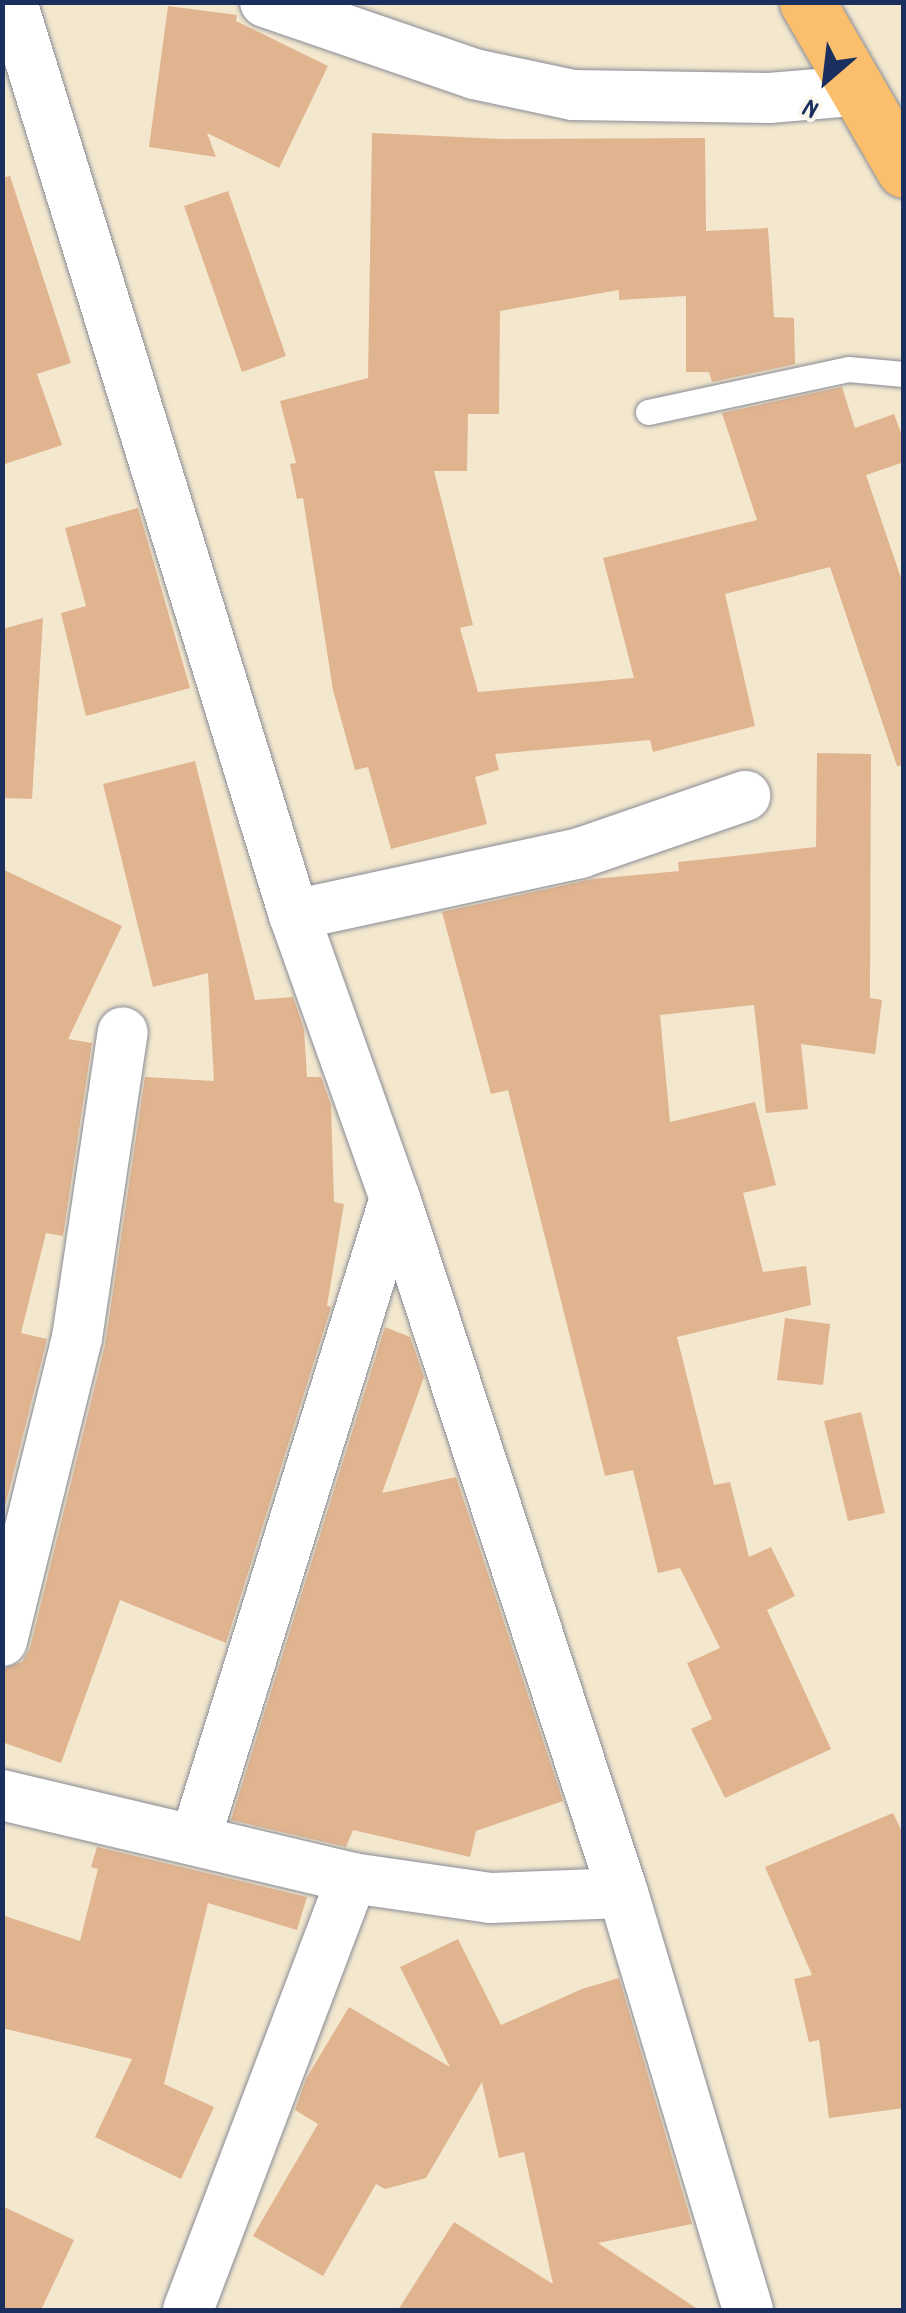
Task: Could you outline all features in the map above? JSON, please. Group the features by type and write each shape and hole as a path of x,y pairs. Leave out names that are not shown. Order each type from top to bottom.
{"main road":[{"path":"806,2 904,170"}],"street":[{"path":"12,2 294,915 394,1198 623,1893 748,2310"},
{"path":"265,2 474,74 574,94 718,99 855,91"},
{"path":"294,915 580,853 745,796"},
{"path":"2,1641 77,1338 123,1032"},
{"path":"194,1840 394,1198"},
{"path":"2,1795 352,1878 491,1898 623,1893"},
{"path":"188,2310 352,1878"}],"lane":[{"path":"648,412 848,369 904,374"}],"building":[{"path":"168,6 237,15 236,21 328,66 279,168 207,133 216,157 149,147"},
{"path":"372,133 502,139 705,138 706,231 768,228 774,317 794,318 795,364 712,382 709,372 686,372 686,296 619,300 619,290 500,311 499,414 468,414 467,471 434,471 473,625 460,628 478,692 634,678 603,558 757,520 722,413 842,387 855,428 894,414 904,441 904,462 866,475 904,587 904,765 897,766 830,567 725,594 755,726 653,752 650,740 495,754 499,770 475,777 487,824 391,849 368,767 355,770 333,690 303,498 297,499 290,464 296,463 280,401 368,378"},
{"path":"10,176 71,363 37,374 62,445 2,465 2,178"},
{"path":"228,191 286,356 242,372 184,206"},
{"path":"138,508 190,688 86,716 61,613 86,606 65,528"},
{"path":"43,618 32,799 2,798 2,629"},
{"path":"817,753 871,754 870,998 882,1000 875,1054 801,1044 808,1109 766,1113 754,1005 660,1015 670,1122 755,1102 776,1185 743,1193 763,1272 806,1266 811,1305 677,1337 714,1485 730,1482 749,1557 771,1547 795,1596 767,1610 831,1749 725,1798 691,1729 712,1719 687,1663 720,1648 680,1568 658,1573 633,1470 605,1476 508,1090 491,1094 442,912 593,879 679,871 678,862 816,847"},
{"path":"195,761 255,1000 293,997 304,1029 307,1077 321,1077 331,1105 334,1202 344,1204 327,1306 331,1307 226,1643 120,1600 61,1763 2,1742 2,1669 22,1662 30,1648 105,1345 145,1077 214,1081 208,973 153,987 103,784"},
{"path":"2,869 122,926 68,1039 92,1043 63,1236 46,1233 21,1333 47,1339 2,1519"},
{"path":"785,1318 830,1324 823,1385 777,1380"},
{"path":"385,1327 410,1337 424,1377 382,1493 456,1477 563,1801 476,1831 470,1857 353,1830 346,1847 231,1820"},
{"path":"861,1412 885,1513 848,1521 824,1421"},
{"path":"893,1813 904,1836 904,2108 829,2118 819,2040 809,2042 794,1979 812,1975 765,1867"},
{"path":"97,1847 307,1897 297,1930 208,1903 164,2084 214,2107 181,2179 95,2137 132,2059 2,2028 2,1915 80,1941 98,1869 91,1867"},
{"path":"458,1939 501,2025 582,1989 619,1978 692,2224 598,2243 699,2310 398,2310 454,2222 553,2284 524,2152 499,2158 482,2082 426,2178 385,2189 376,2184 323,2276 253,2236 318,2124 295,2110 306,2079 349,2007 450,2067 400,1967"},
{"path":"2,2206 74,2240 41,2310 2,2310"}]}
